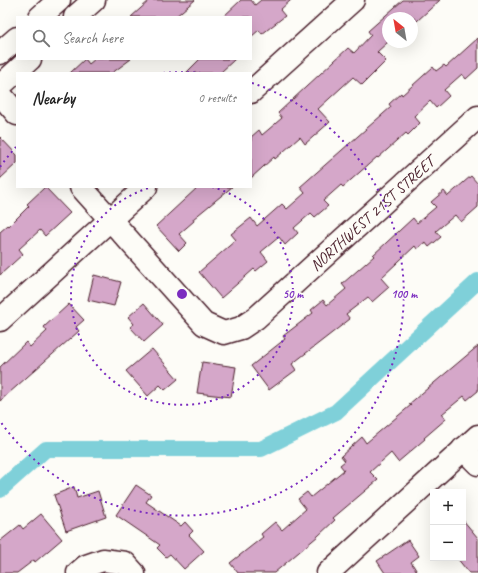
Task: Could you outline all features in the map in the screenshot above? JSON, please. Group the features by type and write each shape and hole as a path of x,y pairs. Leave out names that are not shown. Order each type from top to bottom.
{"street":[{"path":"41,16 58,0"},
{"path":"77,16 94,0"},
{"path":"252,91 353,0"},
{"path":"0,53 16,39"},
{"path":"0,86 29,60"},
{"path":"0,94 16,113"},
{"name":"NORTHWEST 21ST STREET","path":"110,220 204,324 224,332 241,328 256,318 478,117"},
{"path":"82,188 110,220"},
{"path":"0,320 145,188"},
{"path":"328,573 471,442 478,464"},
{"path":"78,573 86,566 103,560 125,563 134,573"}],"building":[{"path":"150,0 195,0 176,16 132,16"},
{"path":"241,0 251,0 255,5 261,0 291,0 280,10 285,16 262,34 259,30 252,36 252,16 224,16"},
{"path":"403,0 440,0 418,20 418,12 389,12"},
{"path":"382,19 382,47 377,52 386,61 362,85 353,77 318,109 330,122 305,144 300,137 275,159 274,157 252,177 252,136 259,130 262,135 282,118 278,113 348,48 354,53 371,35 368,31"},
{"path":"478,38 478,68 466,79 462,74 444,90 449,96 436,108 430,101 414,116 420,123 408,135 406,133 343,187 341,185 323,201 328,206 315,217 311,213 294,228 298,233 285,245 279,237 261,252 268,261 256,271 254,269 221,298 199,272 236,240 231,234 251,218 257,226 282,204 287,209 305,193 300,187 391,107 389,104 401,93 402,95 433,67 436,71 444,65 446,67"},
{"path":"84,60 89,64 94,60 130,60 113,72 71,72"},
{"path":"199,60 234,60 221,72 187,72"},
{"path":"0,137 16,154 16,164 0,179"},
{"path":"471,176 478,184 478,207 461,222 455,215 436,231 441,237 429,247 425,242 417,249 415,246 381,278 389,287 372,302 368,297 346,314 350,319 292,364 296,370 269,390 251,366 285,339 283,336 313,313 311,310 323,300 327,305 346,289 342,284 374,256 373,255 413,218 417,223 436,207 431,202 444,191 448,196"},
{"path":"44,188 46,188 70,213 45,236 40,230 19,249 23,254 0,275 0,232 8,225 9,226 29,206 27,204"},
{"path":"197,188 231,188 193,219 194,221 179,234 187,243 179,251 156,226"},
{"path":"94,275 121,282 114,306 88,300"},
{"path":"144,303 163,325 144,342 130,327 134,324 128,317"},
{"path":"69,304 84,320 76,327 79,331 0,401 0,367 26,342 30,347 47,331 44,327"},
{"path":"478,346 478,391 467,400 464,396 442,414 446,419 398,462 391,453 370,472 378,480 333,518 335,520 318,536 274,573 238,573 230,563 263,537 261,534 275,522 282,530 306,509 298,499 307,492 311,497 344,470 340,465 345,461 341,456 362,437 366,443 411,405 409,404"},
{"path":"152,349 178,379 165,390 160,385 148,396 126,371"},
{"path":"202,362 236,367 231,397 197,393"},
{"path":"136,485 151,495 146,502 181,526 185,522 193,531 189,535 204,551 184,569 170,554 166,557 157,548 160,545 116,515"},
{"path":"74,487 77,498 98,491 106,517 66,531 54,495"},
{"path":"41,514 62,539 35,562 34,560 17,573 0,573 0,541 20,525 23,529"},
{"path":"466,524 478,538 478,573 469,573 459,561 466,561"},
{"path":"408,540 419,556 411,562 418,573 385,573 377,561"}],"waterway":[{"path":"0,490 46,449 261,449 336,412 478,281"}]}
